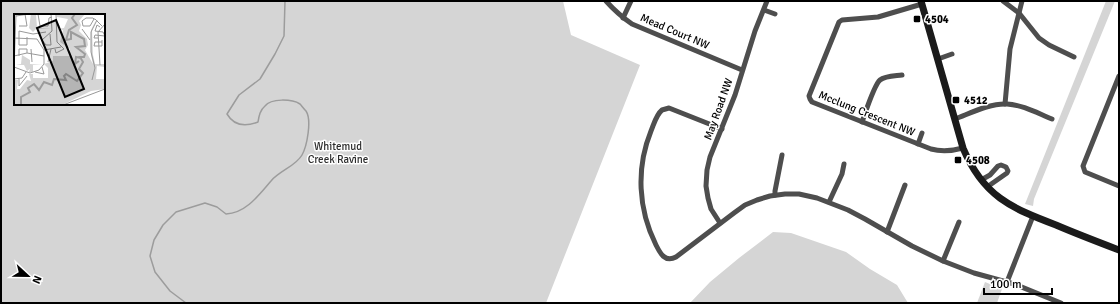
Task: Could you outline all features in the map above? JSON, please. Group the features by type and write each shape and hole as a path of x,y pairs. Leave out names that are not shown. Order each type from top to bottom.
{"street":[{"name":"Mead Court NW","path":"606,1 623,18 632,24 742,70"},
{"path":"623,18 631,1"},
{"name":"May Road NW","path":"720,224 714,214 707,192 706,181 709,163 735,95 755,31 767,1"},
{"path":"1003,1 1018,13 1039,38 1049,45 1074,57"},
{"path":"1005,104 1010,49 1022,1"},
{"path":"922,3 963,148 972,167 981,180 1003,200 1019,210 1119,250"},
{"name":"Mcclung Crescent NW","path":"922,3 878,17 842,20 839,22 809,98 812,102 931,149 952,151 963,148"},
{"path":"764,10 775,14"},
{"path":"938,59 952,54"},
{"path":"862,122 876,86 880,80 902,75"},
{"path":"1119,76 1083,166 1085,172 1119,186"},
{"path":"955,119 985,108 1005,104 1028,109 1052,118"},
{"path":"722,129 667,108 662,110 658,115 647,144 643,162 641,177 642,200 651,236 657,248 665,258 674,258 745,205 775,195 806,195 829,202 857,214 887,232 943,261 974,273 1007,282 1061,303"},
{"name":"Mcclung Crescent NW","path":"918,144 922,133"},
{"path":"775,195 782,155"},
{"path":"829,202 842,174 844,164"},
{"path":"981,180 998,166 1006,166 1008,171 1007,173 987,187"},
{"path":"887,232 905,185"},
{"path":"1007,282 1033,216"},
{"path":"943,261 959,222"}],"green space":[{"name":"Whitemud Creek Ravine","path":"1,1 563,1 571,35 640,65 546,303 1,303"},
{"path":"1106,1 1115,1 1034,199 1033,206 1025,204"},
{"path":"773,232 791,233 846,252 870,269 897,285 908,303 690,303 710,282"},
{"path":"985,282 1002,289 997,303 977,303"}],"waterway":[{"path":"186,303 170,291 155,272 150,256 154,240 163,225 176,212 205,203 217,207 226,214 233,213 246,207 257,197 274,177 296,162 304,151 309,120 306,111 296,102 282,100 268,103 262,109 258,122 249,125 236,123 227,114 239,95 260,79 275,54 284,36 285,1"}],"place":[{"name":"4504","path":"917,19"},
{"name":"4512","path":"956,100"},
{"name":"4508","path":"958,160"}]}
